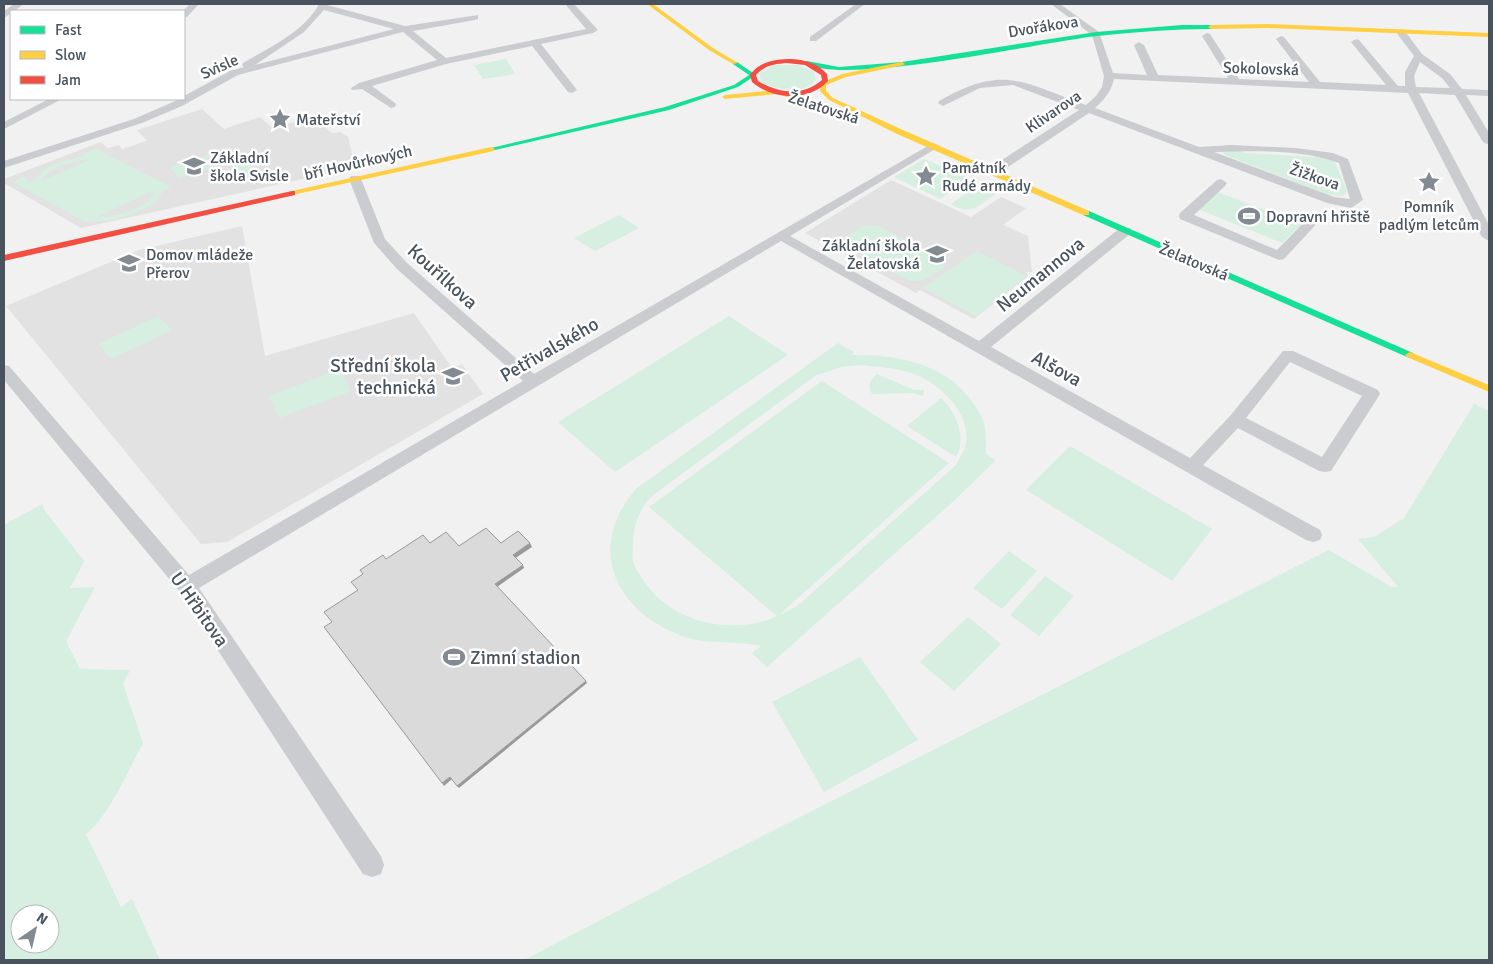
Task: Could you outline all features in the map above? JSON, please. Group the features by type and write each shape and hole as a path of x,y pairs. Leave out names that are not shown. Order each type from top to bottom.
{"main road":[{"path":"650,4 711,49 737,63 753,75 758,85 777,92"},
{"name":"Dvořákova","path":"777,92 800,93 814,90 823,84 844,76 902,64 1096,34 1182,27 1268,26 1489,35"},
{"name":"Dvořákova","path":"688,31 747,56 839,69 902,64"},
{"name":"bří Hovůrkových","path":"690,102 736,86 753,75 762,66 780,61"},
{"name":"Želatovská","path":"807,64 818,68 824,74 823,91 831,99 900,132 1489,389"},
{"name":"bří Hovůrkových","path":"4,258 690,102 741,94 777,92"},
{"name":"Želatovská","path":"777,92 810,100 900,132"}],"street":[{"path":"185,14 195,4"},
{"path":"390,105 359,86 444,61 593,30 569,4"},
{"path":"813,38 860,4"},
{"path":"1055,4 1096,34 1109,76"},
{"path":"234,73 297,33 322,5 405,28 444,61"},
{"name":"Svisle","path":"4,165 138,121 178,104 234,73 405,28 475,18"},
{"path":"1401,32 1419,56 1446,76 1459,92 1489,142"},
{"path":"1207,36 1236,82"},
{"path":"1281,40 1317,85"},
{"path":"1356,42 1394,88"},
{"path":"535,43 572,90"},
{"path":"1139,45 1154,78"},
{"path":"1419,56 1410,68 1408,80 1489,237"},
{"name":"Sokolovská","path":"1109,76 1489,93"},
{"name":"Klivarova","path":"992,172 1088,109 1100,98 1107,87 1109,76"},
{"path":"1014,82 1030,78"},
{"name":"Žižkova","path":"943,103 972,87 984,83 1014,82 1201,150 1331,200 1351,204 1357,200 1344,162 1338,158 1311,152 1217,148 1201,150"},
{"path":"4,126 55,100"},
{"name":"Petřivalského","path":"187,586 932,146"},
{"name":"Želatovská","path":"1240,166 1185,216 1280,256 1331,200"},
{"name":"Kouřílkova","path":"355,179 379,240 402,266 533,381"},
{"name":"Neumannova","path":"980,348 1125,231"},
{"name":"Alšova","path":"781,236 1313,535"},
{"path":"1191,467 1236,420 1288,355 1372,394 1325,466 1236,420"},
{"name":"U Hřbitova","path":"4,370 187,586 372,865"}],"shaded area":[{"name":"Základní škola Svisle","path":"202,109 224,129 260,117 274,129 314,115 329,131 333,133 340,132 348,137 354,162 344,170 81,228 4,183 4,179 101,142 108,148 119,145 122,149 147,141 137,130"},
{"name":"Základní škola Želatovská","path":"891,180 971,217 1001,197 1026,208 1003,225 1028,236 1032,272 1026,272 1028,276 974,319 920,290 916,293 805,233"},
{"path":"242,226 265,356 414,313 452,368 462,364 483,394 227,542 201,544 6,306 139,250"}],"green space":[{"path":"506,59 515,74 483,79 474,65"},
{"path":"775,65 798,65 814,72 816,80 804,88 790,90 762,84 759,73"},
{"path":"1220,148 1241,149 1243,153 1315,157 1311,152 1334,160 1347,191 1344,196 1329,195 1225,155"},
{"path":"96,149 171,187 163,191 156,202 136,213 112,220 85,222 13,182 23,177 30,181 27,182 28,184 48,167 62,161 86,156 84,154","holes":["89,160 40,182 54,169 65,164","154,190 146,203 131,211 113,216 97,217"]},
{"path":"222,151 231,160 179,178 170,168"},
{"path":"924,159 967,177 969,180 940,199 894,177"},
{"path":"247,162 264,177 243,184 227,169"},
{"path":"980,183 1000,191 982,204 971,209 958,208 951,204"},
{"name":"Dopravní hřiště","path":"1218,192 1301,224 1282,243 1198,209"},
{"path":"619,215 639,228 595,251 574,238"},
{"path":"863,226 878,226 940,258 944,263 944,267 923,280 908,280 845,246 843,242 845,238"},
{"path":"976,251 1027,276 976,316 923,288"},
{"path":"158,316 172,330 111,359 98,344"},
{"path":"729,316 788,355 615,472 558,422"},
{"path":"838,343 854,352 851,355 884,356 917,363 932,369 960,387 979,411 985,427 986,454 996,460 957,498 767,667 752,653 761,646 704,641 685,637 661,626 641,612 625,595 615,576 610,555 612,533 621,510 637,488","holes":["862,365 908,372 919,376 941,390 950,399 958,409 966,432 966,444 956,465 796,607 779,615 949,463 822,381 649,507 777,616 760,622 742,625 704,622 686,616 670,607 655,595 639,574 633,561 635,527 638,516 649,499 815,376 841,367"]},
{"path":"340,369 351,391 279,418 269,396"},
{"path":"877,374 914,390 924,390 923,396 913,393 872,394 870,383"},
{"path":"941,398 951,410 958,425 960,441 956,457 907,426"},
{"path":"1474,404 1489,411 1489,960 524,960 715,860 1329,550 1392,587 1398,587 1358,539 1374,537 1404,518"},
{"path":"1070,446 1212,529 1172,581 1026,490"},
{"path":"42,504 45,511 84,561 70,588 95,587 66,641 80,669 130,670 123,684 143,743 110,805 86,834 121,907 132,899 160,960 4,960 4,525"},
{"path":"1009,551 1037,571 1002,609 973,588"},
{"path":"1045,576 1074,596 1039,636 1010,615"},
{"path":"968,617 1001,644 954,691 920,662"},
{"path":"860,657 918,740 824,792 772,702"}],"building":[{"name":"Zimní stadion","path":"486,528 501,543 518,531 530,543 513,555 523,565 495,584 586,681 457,786 450,777 442,783 324,627 332,622 324,612 358,590 351,582 363,574 360,570 383,555 386,559 423,535 430,543 446,532 459,546"}],"traffic: fast":[{"path":"807,63 839,69 902,64 1096,34 1182,27 1211,27"},
{"path":"491,149 667,109 736,86 753,75 735,63"},
{"path":"1086,213 1410,355"}],"traffic: slow":[{"path":"650,4 711,49 735,63"},
{"path":"1211,27 1268,26 1489,35"},
{"path":"902,64 844,75 823,84 823,91 831,99 900,132 1086,213"},
{"path":"725,97 777,92 840,111"},
{"path":"292,193 491,149"},
{"path":"1410,355 1489,389"}],"traffic: jam":[{"path":"787,61 812,65 824,74 825,81 809,92 800,94 772,91 755,82 753,75 760,68 773,63 787,61"},
{"path":"4,258 292,193"}],"place":[{"name":"Mateřství","path":"280,119"},
{"name":"Základní škola Svisle","path":"194,166"},
{"name":"Památník Rudé armády","path":"926,176"},
{"name":"Pomník padlým letcům","path":"1429,182"},
{"name":"Dopravní hřiště","path":"1249,216"},
{"name":"Základní škola Želatovská","path":"937,254"},
{"name":"Domov mládeže Přerov","path":"129,263"},
{"name":"Střední škola technická","path":"453,376"},
{"name":"Zimní stadion","path":"454,657"}]}
